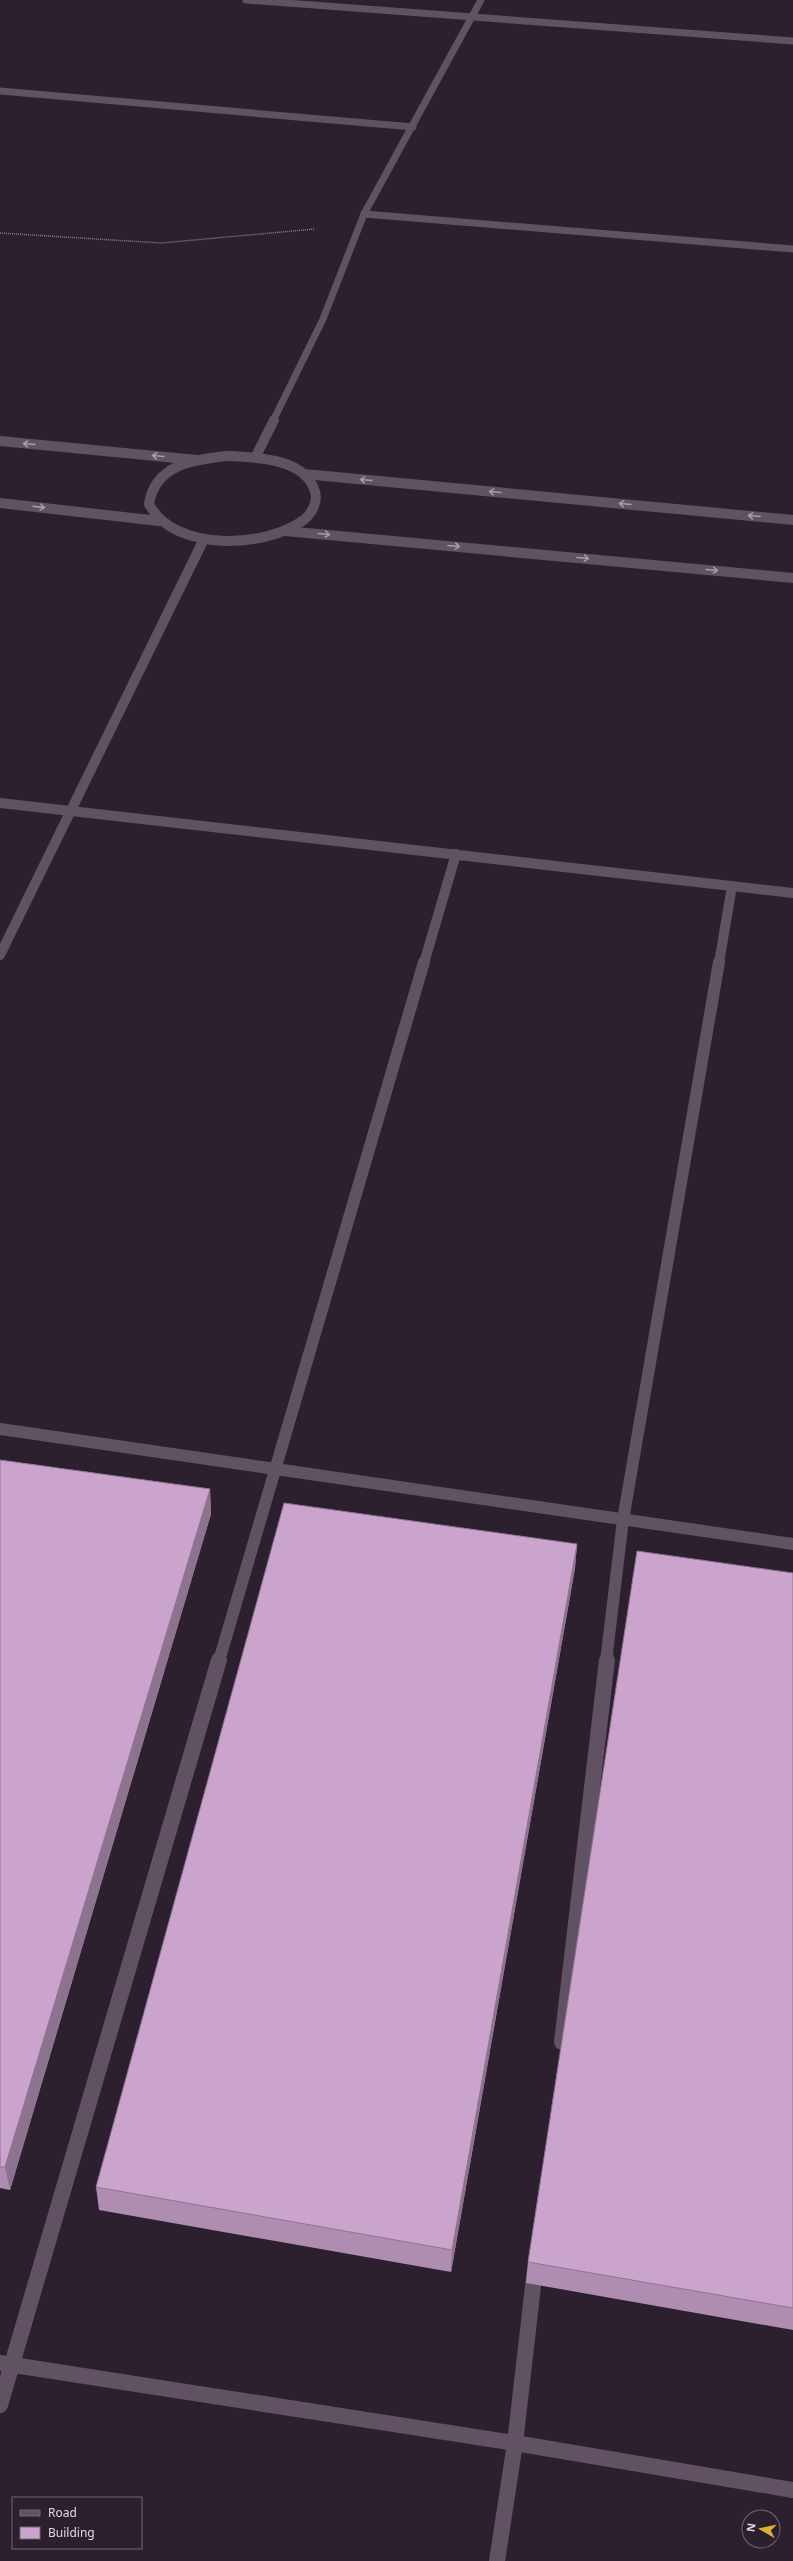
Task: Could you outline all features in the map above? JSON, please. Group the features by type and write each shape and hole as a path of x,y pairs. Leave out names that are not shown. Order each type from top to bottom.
{"street":[{"path":"246,0 793,41"},
{"path":"256,456 323,319 364,214 413,127 481,0"},
{"path":"0,90 413,127"},
{"path":"364,214 793,249"},
{"path":"0,441 197,460 226,456 256,456 283,463 304,474 316,488 316,503 306,518 285,531 260,538 232,541 204,539 178,532 159,521 0,503"},
{"path":"159,521 149,504 152,487 169,471 197,460"},
{"path":"304,474 793,520"},
{"path":"285,531 793,578"},
{"path":"0,955 72,811 204,539"},
{"path":"0,802 793,893"},
{"path":"0,2405 6,2365 275,1469 456,854"},
{"path":"560,2056 624,1520 732,886"},
{"path":"0,1429 793,1544"},
{"path":"497,2561 515,2443 537,2254"},
{"path":"6,2365 515,2443 793,2490"}],"path":[{"path":"0,233 161,243 324,228 364,214"}],"building":[{"path":"0,1460 210,1489 5,2167 0,2167"},
{"path":"284,1503 577,1544 452,2250 96,2187"},
{"path":"637,1551 793,1573 793,2308 528,2262"}]}
